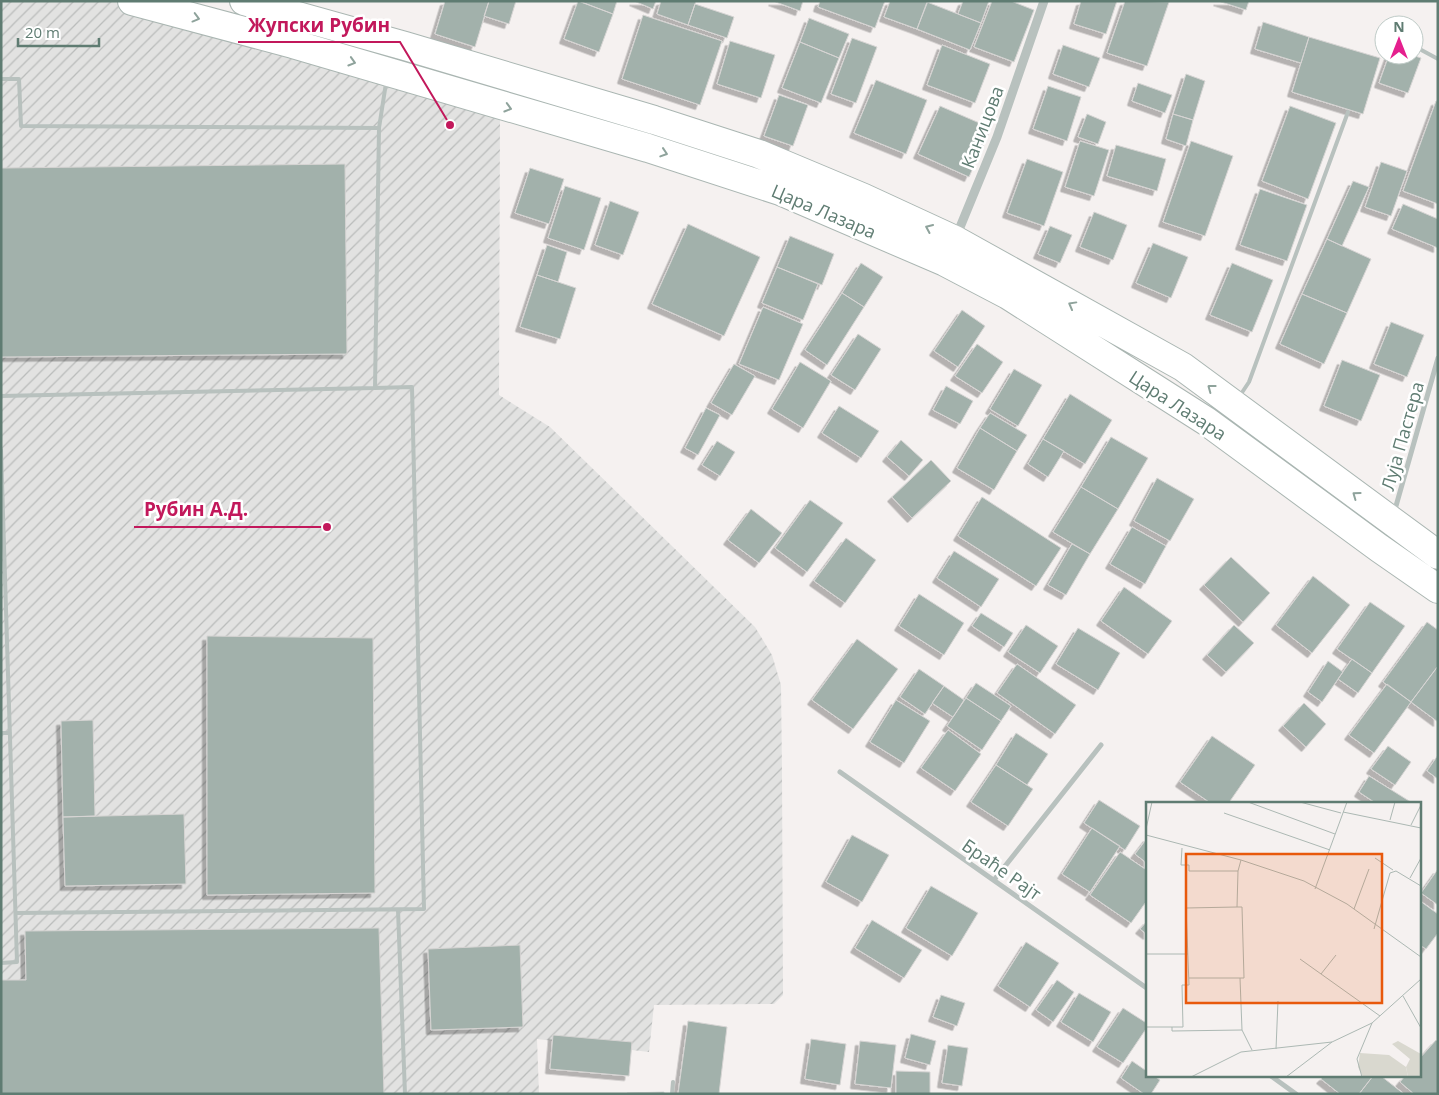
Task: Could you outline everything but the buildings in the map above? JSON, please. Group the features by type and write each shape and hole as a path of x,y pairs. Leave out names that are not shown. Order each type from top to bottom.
{"main road":[{"name":"Цара Лазара","path":"132,1 293,44 654,120 759,154 864,198 950,251 1183,367 1234,406 1385,535 1438,589"},
{"name":"Цара Лазара","path":"244,1 394,64"},
{"name":"Цара Лазара","path":"950,251 1008,295 1385,535 1438,555"}],"street":[{"name":"Каницова","path":"950,251 997,137 1044,1"},
{"name":"Луја Пастера","path":"1385,535 1438,358"},
{"path":"994,880 1101,745"},
{"name":"Браће Рајт","path":"840,772 1146,988"},
{"path":"1274,1078 1296,1094"}],"lane":[{"path":"1424,51 1438,59"},
{"path":"375,388 378,128 394,64"},
{"path":"1,79 19,79 21,126 378,128"},
{"path":"1234,406 1249,382 1348,112"},
{"path":"1,396 412,387 424,909 16,913"},
{"path":"1,450 17,962 1,962"},
{"path":"1,733 10,733"},
{"path":"398,910 404,1094"},
{"path":"672,1094 673,1082"}],"shaded area":[{"path":"1,1 132,1 500,105 499,395 550,427 755,627 772,655 781,685 782,772 783,995 774,1004 654,1005 649,1052 537,1039 539,1094 1,1094"}],"place":[{"name":"Жупски Рубин","path":"450,125"},
{"name":"Рубин А.Д.","path":"327,527"}]}
